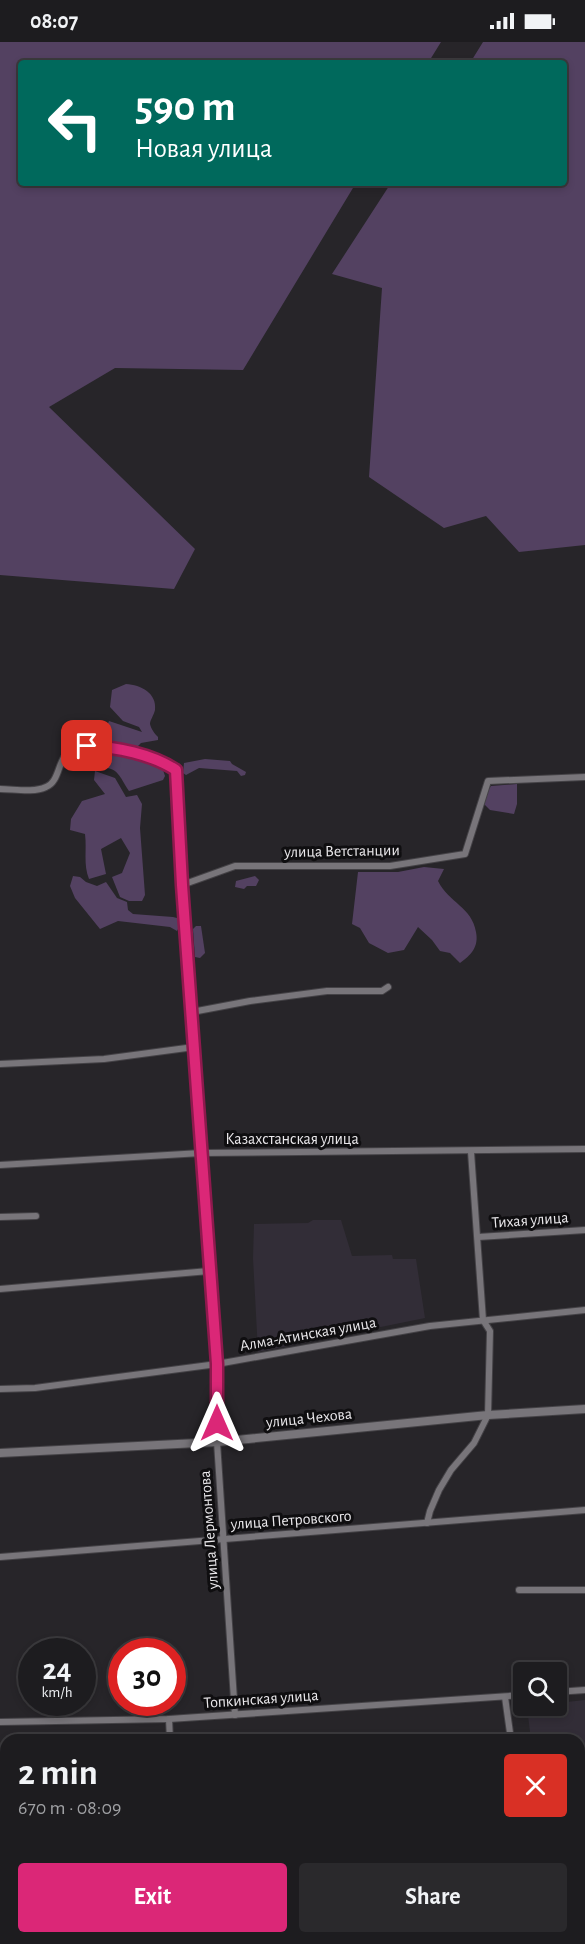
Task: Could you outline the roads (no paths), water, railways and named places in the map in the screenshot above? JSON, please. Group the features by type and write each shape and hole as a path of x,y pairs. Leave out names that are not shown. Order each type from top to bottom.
{"street":[{"name":"улица Лермонтова","path":"0,789 48,787 54,781 66,753 80,746 100,746 155,758 176,770 182,885 217,1364 217,1442 235,1714"},
{"name":"улица Ветстанции","path":"182,885 235,866 390,866 465,854 488,781 585,777"},
{"path":"192,1012 250,1000 327,991 382,991 388,987"},
{"path":"0,1064 104,1059 194,1047"},
{"name":"Казахстанская улица","path":"0,1165 201,1153 471,1152 585,1149"},
{"path":"427,1523 439,1490 451,1470 474,1443 488,1415 490,1331 483,1320 471,1152"},
{"path":"0,1217 36,1216"},
{"name":"Тихая улица","path":"478,1237 585,1230"},
{"path":"0,1289 209,1271"},
{"name":"Алма-Атинская улица","path":"0,1389 35,1388 217,1364 430,1326 585,1310"},
{"name":"улица Чехова","path":"0,1453 217,1442 488,1415 585,1409"},
{"name":"улица Петровского","path":"0,1557 585,1510"},
{"path":"519,1590 585,1590"},
{"path":"567,1691 585,1690"},
{"name":"Топкинская улица","path":"0,1722 169,1719 513,1696"},
{"path":"505,1697 510,1734"},
{"path":"169,1719 170,1734"}]}
